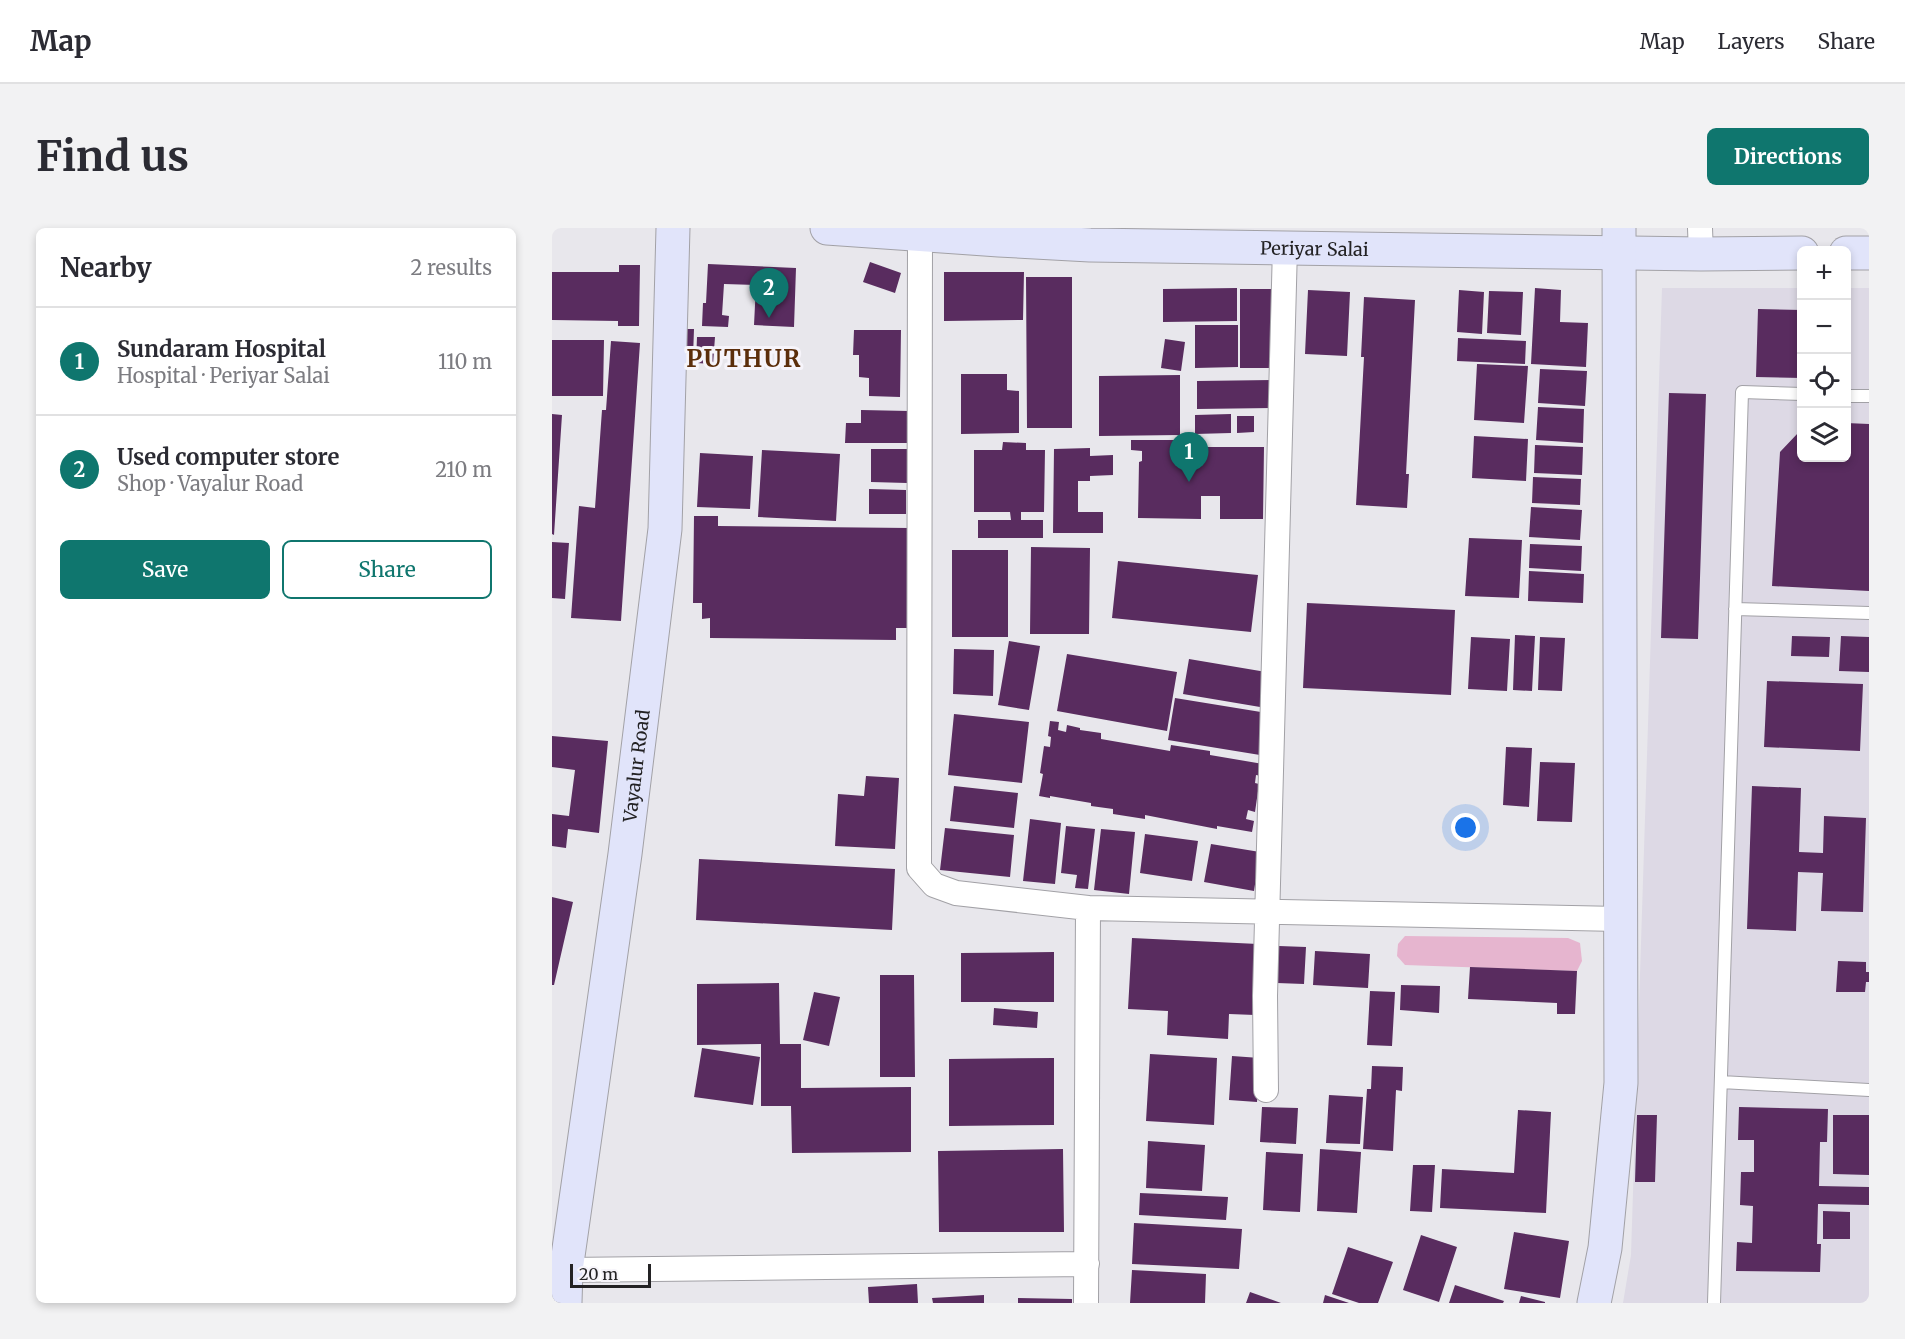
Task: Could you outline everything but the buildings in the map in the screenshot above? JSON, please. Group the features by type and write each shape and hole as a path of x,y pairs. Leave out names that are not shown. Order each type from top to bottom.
{"main road":[{"name":"Vayalur Road","path":"565,1303 566,1270 625,854 664,529 673,228"},
{"name":"Periyar Salai","path":"827,228 1090,245 1285,247 1618,240 1700,241 1797,252"},
{"path":"1594,1303 1605,1248 1621,1083 1618,240"},
{"path":"1851,253 1869,253"}],"street":[{"path":"920,235 919,868 934,885 956,893 1088,908 1619,919"},
{"path":"1266,1090 1265,996 1285,247"},
{"path":"1086,1303 1088,908"},
{"path":"566,1270 1087,1264"}],"lane":[{"path":"1714,1303 1742,392 1797,394"},
{"path":"1851,396 1869,396"},
{"path":"1735,609 1869,614"},
{"path":"1721,1082 1869,1090"}],"shaded area":[{"path":"1662,288 1797,288 1797,462 1851,462 1851,288 1869,288 1869,1303 1623,1303 1631,1255"},
{"path":"1405,936 1568,938 1580,943 1582,961 1577,971 1405,965 1397,956 1398,944"}],"place":[{"name":"Used computer store","path":"769,318"},
{"name":"Sundaram Hospital","path":"1189,482"}],"district":[{"name":"PUTHUR","path":"744,358"}]}
